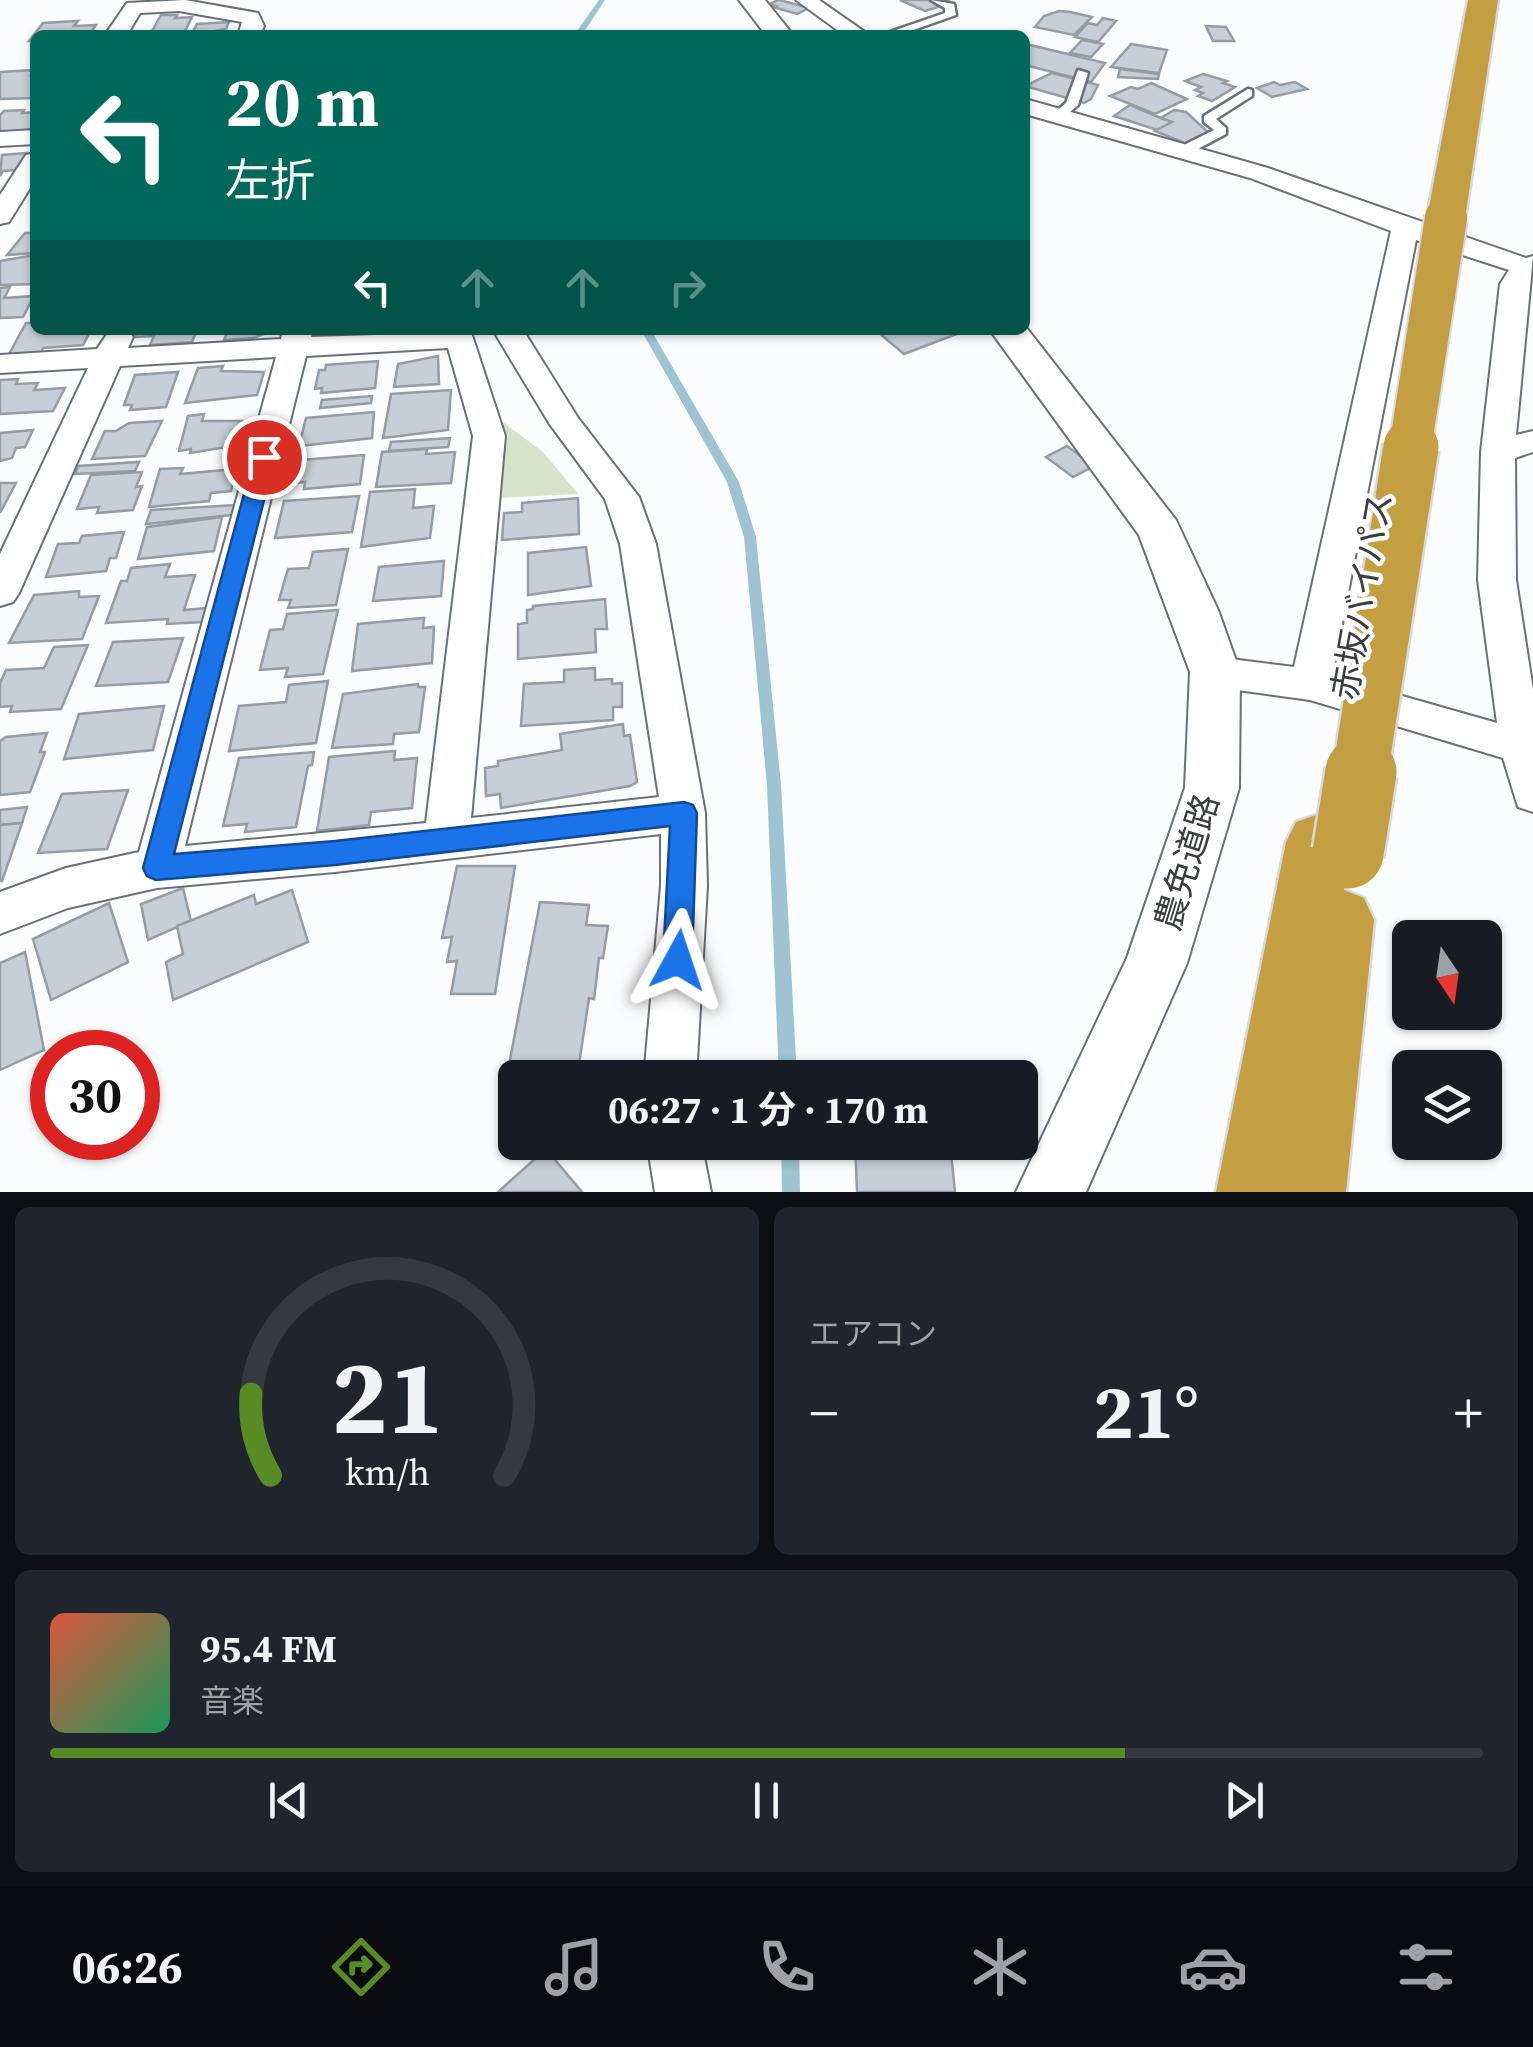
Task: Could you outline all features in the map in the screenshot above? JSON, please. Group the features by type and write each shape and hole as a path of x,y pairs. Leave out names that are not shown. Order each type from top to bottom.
{"highway":[{"name":"赤坂バイパス","path":"1306,1192 1334,847 1427,220 1470,0"},
{"name":"赤坂バイパス","path":"1427,220 1483,0"},
{"name":"赤坂バイパス","path":"1256,1192 1334,847"}],"street":[{"path":"752,0 776,30"},
{"path":"806,0 845,30"},
{"path":"119,30 134,8 179,5 251,17 252,30"},
{"path":"1030,108 1186,149 1350,203 1427,220 1530,266 1514,284 1515,447 1497,580 1521,746 1533,794"},
{"path":"0,139 30,137"},
{"path":"0,216 30,168"},
{"path":"1310,684 1427,220"},
{"path":"511,335 565,423 622,498 638,544 684,813 684,886 671,1060"},
{"name":"農免道路","path":"1013,335 1160,531 1194,610 1214,672 1212,788 1156,963 1050,1192"},
{"path":"0,364 115,343 296,337 460,338 489,436 447,838"},
{"path":"156,868 296,337"},
{"path":"0,593 115,343"},
{"path":"1214,672 1310,684 1521,746"},
{"path":"0,913 66,888 156,868 335,853 684,813"},
{"path":"677,1160 682,1192"}],"lane":[{"path":"902,30 950,14 950,6 936,0"},
{"path":"1058,117 1072,105 1082,74"},
{"path":"1186,149 1222,131 1208,119 1248,94"}],"green space":[{"path":"500,420 543,452 578,494 499,498"}],"building":[{"path":"778,0 809,8 797,14 770,4"},
{"path":"900,0 946,0 952,3 925,11"},
{"path":"1059,11 1092,17 1074,35 1035,27 1044,16"},
{"path":"161,15 192,17 186,30 153,30"},
{"path":"1103,18 1116,21 1098,42 1075,37 1088,23 1097,25"},
{"path":"78,21 74,26 96,25 92,30 38,30 43,23"},
{"path":"229,22 226,29 220,30 194,30 197,24"},
{"path":"1206,26 1226,27 1234,41 1213,41"},
{"path":"1082,40 1103,44 1091,57 1070,53"},
{"path":"1131,44 1167,50 1159,73 1111,67"},
{"path":"1030,45 1105,63 1091,82 1030,66"},
{"path":"1120,69 1159,74 1158,79 1118,77"},
{"path":"30,70 30,98 0,99 0,72"},
{"path":"1052,73 1098,85 1091,99 1084,103 1030,87 1030,84"},
{"path":"1203,74 1235,87 1212,101 1198,96 1203,93 1195,90 1201,87 1185,81"},
{"path":"1274,82 1295,82 1307,89 1272,97 1257,88"},
{"path":"1151,83 1187,99 1155,114 1110,96 1131,87 1138,89"},
{"path":"1130,105 1172,122 1157,130 1114,116"},
{"path":"1174,110 1186,112 1209,133 1187,144 1155,131 1172,122 1161,118"},
{"path":"4,111 30,112 30,130 0,132 0,115"},
{"path":"26,153 16,170 3,171 0,176 2,155"},
{"path":"25,233 30,233 30,253 7,255"},
{"path":"30,256 30,284 0,285 0,261"},
{"path":"10,287 4,298 30,296 23,317 0,318 0,288"},
{"path":"26,323 30,323 30,335 88,335 83,345 8,356"},
{"path":"136,335 195,335 192,342 150,345 154,336"},
{"path":"226,335 261,335 253,338 224,340"},
{"path":"882,335 954,335 904,354"},
{"path":"438,356 439,384 394,387 398,364"},
{"path":"378,361 375,388 321,393 322,388 315,389 319,370 325,370 326,365"},
{"path":"223,366 221,371 264,372 257,395 185,403 198,368"},
{"path":"178,372 166,407 130,410 132,405 124,405 135,375"},
{"path":"18,379 16,384 38,383 34,390 65,388 53,411 0,414 0,380"},
{"path":"451,390 448,430 383,438 391,394"},
{"path":"372,396 371,403 320,408 322,400"},
{"path":"374,412 372,438 299,446 306,418"},
{"path":"204,414 202,421 251,421 246,444 190,453 191,449 179,451 188,416"},
{"path":"162,421 145,456 92,459 105,431 116,431 129,423"},
{"path":"33,430 25,447 16,448 12,458 0,461 0,433"},
{"path":"450,438 448,447 389,451 391,442"},
{"path":"1067,446 1094,466 1073,477 1046,457"},
{"path":"427,449 426,454 455,452 451,483 376,487 382,452"},
{"path":"364,455 360,484 304,489 305,482 296,483 300,460"},
{"path":"139,462 135,471 75,474 78,466"},
{"path":"183,468 180,474 236,469 231,491 211,493 209,501 149,507 160,469"},
{"path":"142,472 136,487 142,486 133,510 97,513 99,507 77,509 91,475"},
{"path":"0,483 16,483 0,513"},
{"path":"415,489 413,508 434,506 430,538 361,547 370,492"},
{"path":"359,496 352,532 275,538 284,501"},
{"path":"578,498 579,534 502,540 504,513 522,512 522,503"},
{"path":"235,505 232,515 146,524 151,510"},
{"path":"222,517 214,551 138,559 147,527"},
{"path":"124,532 116,558 110,558 106,571 46,577 58,544 79,543 82,536"},
{"path":"586,547 591,586 528,595 528,553"},
{"path":"348,549 336,605 288,608 291,600 279,600 288,569 309,568 313,552"},
{"path":"444,561 441,596 373,601 379,567"},
{"path":"170,564 165,577 195,575 184,610 207,608 203,622 167,624 168,619 106,623 121,581 127,581 131,568"},
{"path":"79,591 79,597 99,596 82,639 9,643 34,595"},
{"path":"605,599 607,629 595,629 596,652 518,659 518,624 527,623 527,610 533,606"},
{"path":"338,610 323,674 285,677 288,668 260,670 270,630 283,629 287,614"},
{"path":"424,618 423,628 434,627 432,663 352,671 358,624"},
{"path":"183,638 168,682 96,686 113,642"},
{"path":"88,645 61,709 10,712 12,706 0,707 0,683 6,670 44,668 54,647"},
{"path":"595,668 595,680 622,683 622,707 613,707 613,720 521,726 524,684 564,682 564,670"},
{"path":"328,681 316,743 229,751 239,706 286,702 289,685"},
{"path":"418,684 425,687 419,732 394,734 393,744 332,748 343,694"},
{"path":"164,706 153,750 64,759 79,714"},
{"path":"623,724 624,736 630,735 637,782 630,786 501,808 500,794 486,796 485,768 498,766 498,761 562,750 560,734"},
{"path":"47,733 40,752 45,752 30,792 0,795 0,741"},
{"path":"395,751 394,760 417,758 412,808 371,812 369,825 317,831 329,757"},
{"path":"314,752 296,827 245,832 247,824 223,826 239,758"},
{"path":"128,790 107,849 38,853 62,794"},
{"path":"27,807 22,823 0,825 0,810"},
{"path":"22,823 2,881 0,881 0,825"},
{"path":"457,866 515,866 495,994 451,994 457,961 447,962 452,937 442,938"},
{"path":"183,888 191,921 148,940 141,904"},
{"path":"292,890 308,942 173,1000 166,962 183,954 177,926 254,895 256,904"},
{"path":"540,902 589,905 586,925 608,926 594,999 589,998 580,1060 510,1060"},
{"path":"109,903 128,962 51,1000 33,939"},
{"path":"25,952 40,1030 30,1030 30,1056 0,1070 0,963"},
{"path":"534,1160 555,1160 582,1192 498,1192"},
{"path":"856,1160 952,1160 955,1192 857,1192"}],"waterway":[{"path":"581,30 602,0"},
{"path":"649,335 733,482 750,537 774,785 787,1060"},
{"path":"790,1160 791,1192"}],"route":[{"path":"264,457 156,868 335,853 684,813 678,960"}]}
